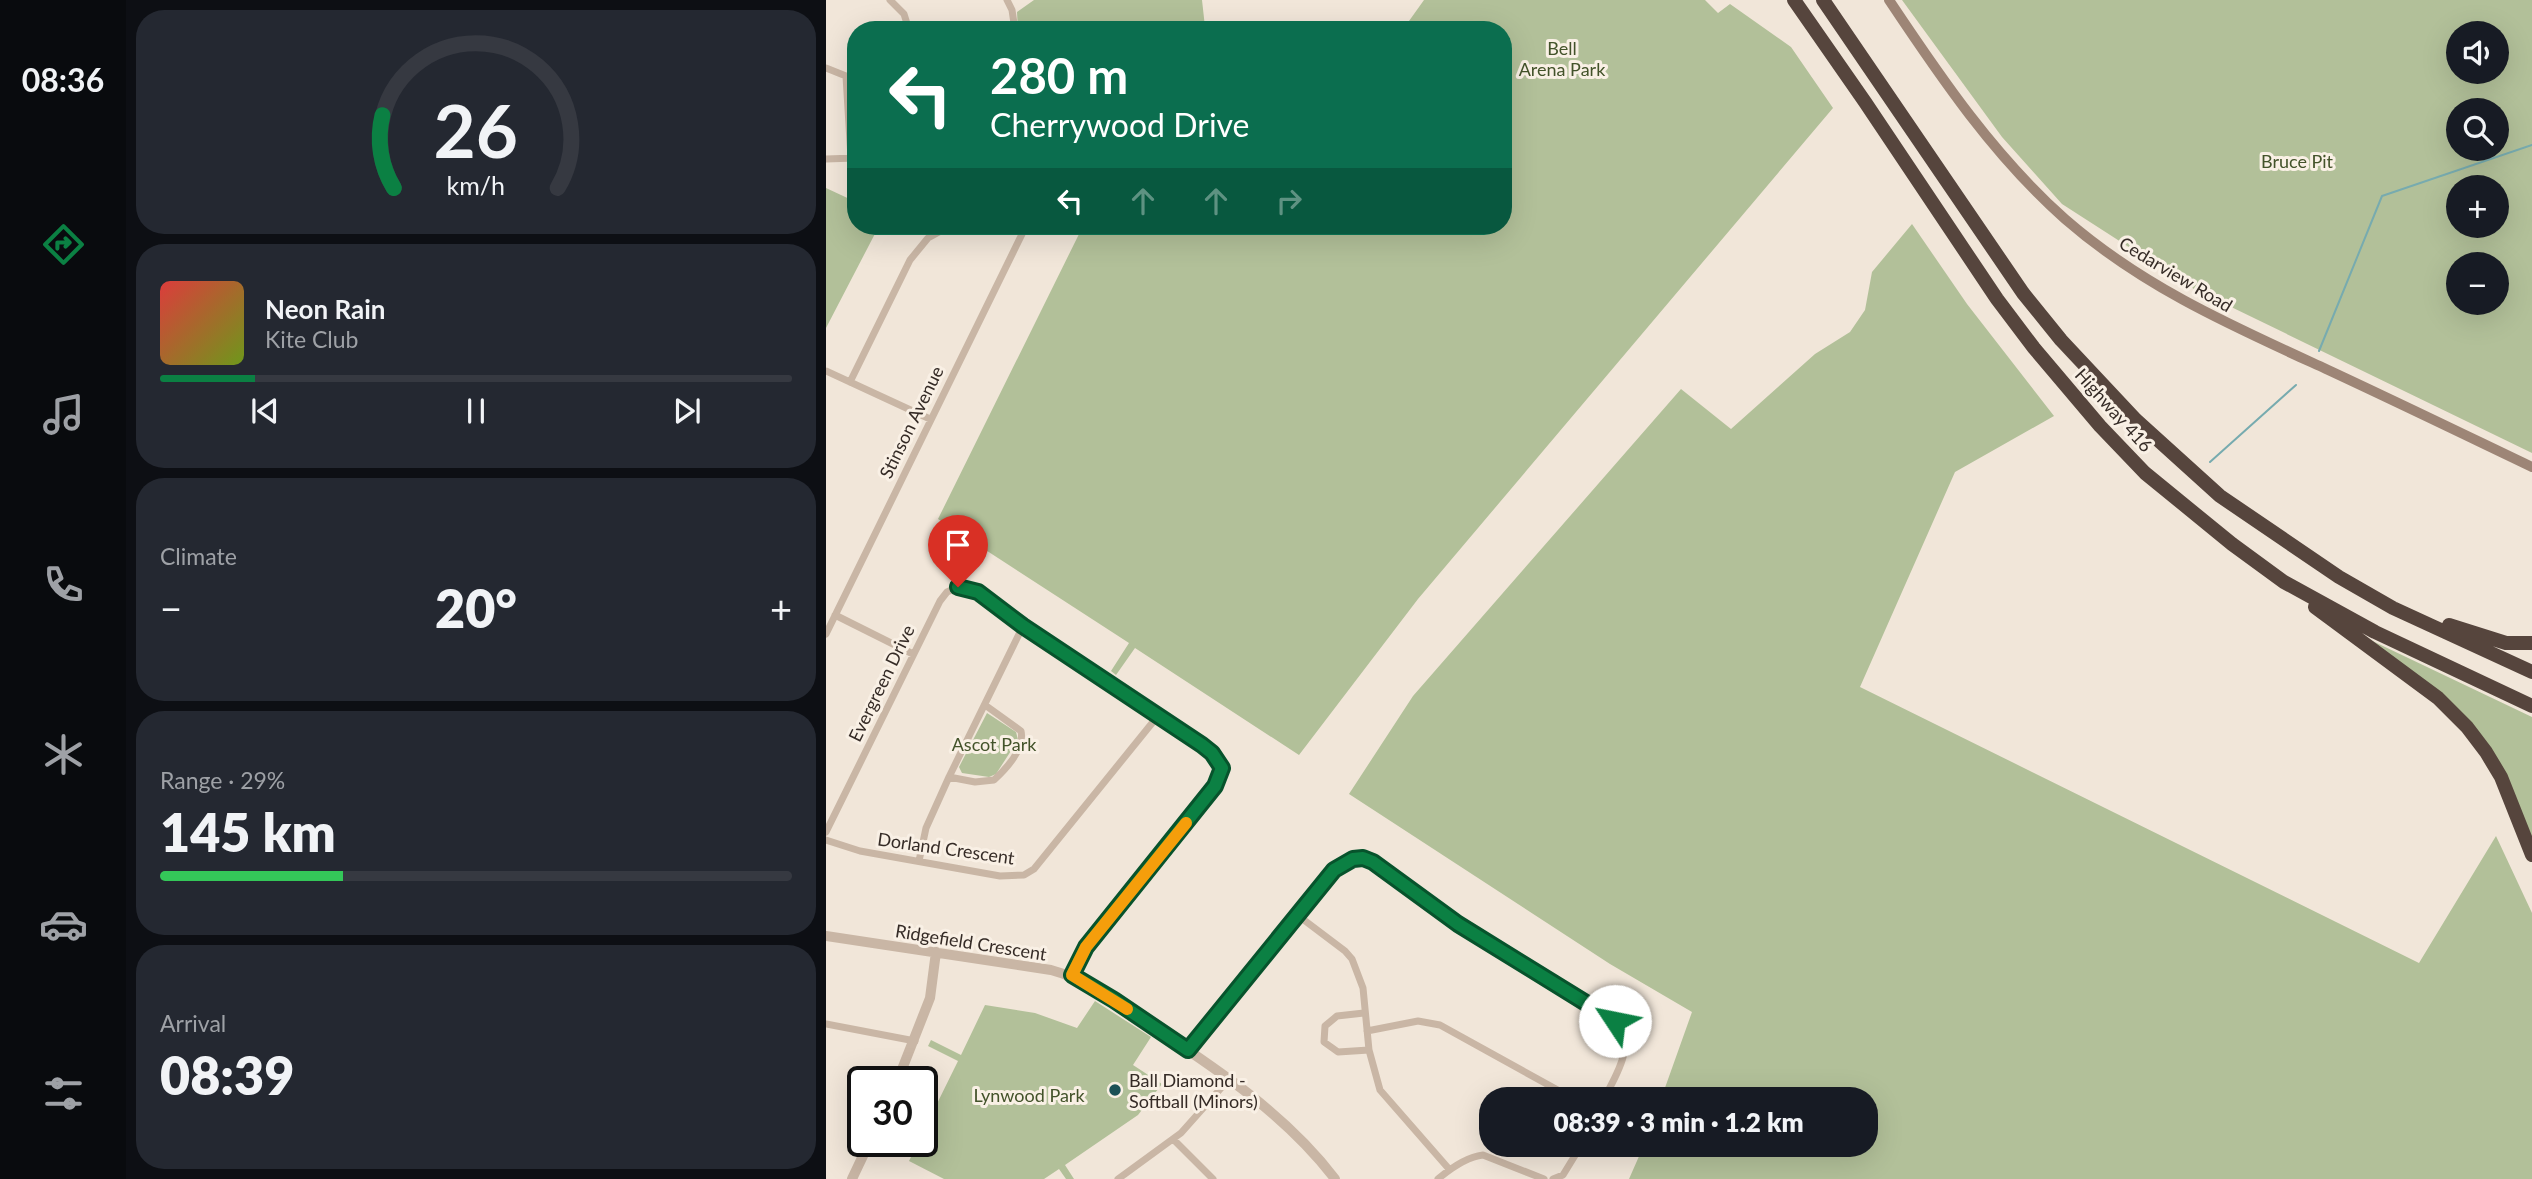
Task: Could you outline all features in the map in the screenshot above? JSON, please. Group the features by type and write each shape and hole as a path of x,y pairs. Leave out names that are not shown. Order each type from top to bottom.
{"highway":[{"name":"Highway 416","path":"1794,0 1997,299 2047,364 2100,426 2145,472 2222,537 2284,582 2375,632 2532,706"},
{"name":"Highway 416","path":"1824,0 2023,293 2061,340 2136,420 2220,496 2339,577 2393,608 2532,672"},
{"path":"2284,582 2356,639 2431,692 2467,727 2501,778 2532,855"},
{"path":"2393,608 2506,643 2532,643"}],"main road":[{"name":"Cedarview Road","path":"1889,0 1967,113 2004,159 2064,218 2105,251 2175,298 2239,331 2532,467"}],"street":[{"path":"890,0 904,14 906,21"},
{"path":"1007,0 1014,21"},
{"path":"826,68 846,76 847,86"},
{"path":"826,159 847,158"},
{"path":"850,382 910,260 934,235"},
{"name":"Stinson Avenue","path":"826,634 1022,235"},
{"path":"826,371 930,419"},
{"name":"Evergreen Drive","path":"826,832 940,601 947,592 958,587 978,592 1023,626 1202,745 1212,753 1222,768 1215,786 1086,947 1072,975"},
{"path":"835,615 913,654"},
{"path":"919,860 926,828 1023,626"},
{"path":"949,777 975,782 994,780 1020,747 1023,739 1021,731 985,705"},
{"name":"Dorland Crescent","path":"826,840 860,851 1000,876 1024,875 1034,869 1157,717"},
{"path":"1188,1050 1334,870 1343,864 1363,858 1382,867 1458,924 1615,1021 1625,1038 1626,1049 1609,1087"},
{"path":"1296,914 1352,959 1363,988 1369,1050 1380,1090 1450,1169"},
{"name":"Ridgefield Crescent","path":"826,936 1072,975 1230,1078 1270,1112 1335,1179"},
{"path":"904,1066 930,998 936,952"},
{"path":"1364,1013 1337,1016 1325,1026 1324,1042 1338,1052 1369,1050"},
{"path":"1367,1031 1419,1021 1440,1025 1552,1087"},
{"path":"826,1024 915,1041"},
{"path":"1118,1179 1173,1139 1230,1078"},
{"path":"1173,1139 1213,1179"},
{"path":"1438,1179 1474,1156 1483,1155 1544,1179"},
{"path":"852,1179 862,1157"},
{"path":"1553,1179 1563,1175 1574,1157"}],"green space":[{"path":"1034,0 1202,0 1204,21 1018,21 1017,12"},
{"name":"Bell Arena Park","path":"1424,0 1705,0 1718,13 1730,4 1791,47 1833,108 1418,599 1299,755 1135,648 1116,675 1111,671 1129,643 938,519 1079,235 1512,235 1512,21 1409,21"},
{"name":"Bruce Pit","path":"1902,0 2532,0 2532,453 2194,289 2062,204 2002,137"},
{"path":"826,188 847,198 847,235 874,235 826,328"},
{"path":"1912,224 1967,304 2054,416 1955,472 1860,687 2419,963 2496,836 2532,913 2532,1179 1629,1179 1639,1157 1878,1157 1878,1087 1665,1087 1692,1012 1610,964 1349,794 1413,696 1681,389 1731,429 1815,354 1850,332 1865,310 1872,272"},
{"path":"2362,636 2532,717 2532,844 2495,758"},
{"name":"Ascot Park","path":"987,713 1016,732 1018,740 996,774 989,777 962,773 959,767"},
{"name":"Lynwood Park","path":"1095,1001 1151,1037 1133,1065 1162,1084 1138,1115 1065,1165 1074,1179 1066,1179 1059,1169 1044,1179 944,1179 909,1161 911,1157 938,1157 938,1102 958,1061 928,1046 931,1040 961,1055 985,1005 1035,1013 1077,1028"}],"waterway":[{"path":"2319,351 2382,196 2532,145"},
{"path":"2210,462 2296,385"}],"slow traffic":[{"path":"1127,1009 1072,975 1086,947 1186,823"}],"place":[{"name":"Ball Diamond - Softball (Minors)","path":"1115,1090"}],"route":[{"path":"958,587 978,592 1023,626 1202,745 1212,753 1222,768 1215,786 1086,947 1072,975 1188,1050 1334,870 1353,859 1363,858 1382,867 1458,924 1615,1021"}]}
